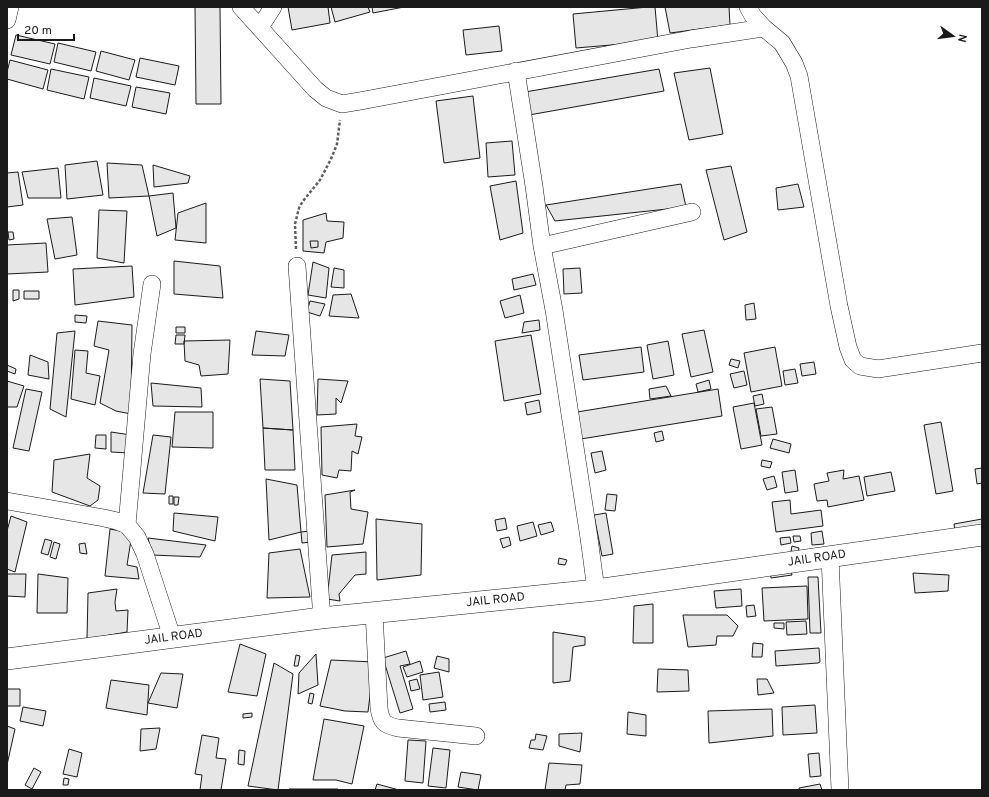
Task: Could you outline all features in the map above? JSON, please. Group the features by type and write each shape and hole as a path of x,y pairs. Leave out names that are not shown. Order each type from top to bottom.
{"street":[{"path":"7,20 10,7"},
{"path":"260,27 274,7"},
{"path":"748,7 753,16 764,28 782,43 800,76 839,306 848,347 853,360 860,366 878,369 982,353"},
{"path":"244,10 315,89 326,98 342,104 691,39 764,28"},
{"path":"516,71 596,590"},
{"path":"542,246 692,212"},
{"path":"297,266 320,589 320,618"},
{"path":"127,525 142,354 152,284"},
{"path":"7,501 104,518 127,525 137,537 145,554 172,637"},
{"name":"JAIL ROAD","path":"7,659 320,618 596,590 982,534"},
{"path":"830,557 840,790"},
{"path":"374,612 379,708 383,723 398,728 476,736"}],"path":[{"path":"297,266 295,224 299,208 320,180 337,144 342,104"}],"building":[{"path":"195,7 220,7 221,104 196,104"},
{"path":"288,7 328,7 330,23 292,30"},
{"path":"331,7 368,7 370,12 335,22"},
{"path":"372,7 404,7 373,13"},
{"path":"655,7 658,41 576,48 573,14"},
{"path":"665,7 729,7 730,25 670,33"},
{"path":"499,26 502,51 466,55 463,30"},
{"path":"16,35 55,44 50,64 11,55"},
{"path":"58,43 96,52 91,71 54,62"},
{"path":"101,51 135,60 129,80 96,71"},
{"path":"140,58 179,66 175,85 136,77"},
{"path":"10,60 48,70 43,89 7,79"},
{"path":"710,68 723,134 689,140 674,73"},
{"path":"51,69 89,77 84,99 47,90"},
{"path":"659,69 664,91 529,115 525,92"},
{"path":"94,78 131,86 126,106 90,98"},
{"path":"136,87 170,93 166,114 132,107"},
{"path":"473,96 480,158 444,163 436,101"},
{"path":"512,141 515,175 488,177 486,143"},
{"path":"97,161 103,195 67,199 65,165"},
{"path":"107,163 142,165 149,196 109,198"},
{"path":"153,165 190,176 188,183 154,187"},
{"path":"731,166 747,232 724,240 706,170"},
{"path":"58,168 61,198 28,198 22,172"},
{"path":"18,172 23,205 7,207 7,173"},
{"path":"516,181 523,233 500,240 490,186"},
{"path":"681,184 686,207 555,221 546,205"},
{"path":"798,184 804,207 778,210 776,188"},
{"path":"173,193 176,228 157,236 149,196"},
{"path":"206,203 206,243 175,240 178,213"},
{"path":"99,210 127,211 124,263 97,258"},
{"path":"326,213 327,221 344,222 343,238 326,242 324,253 303,251 303,220"},
{"path":"72,217 77,255 55,259 47,219"},
{"path":"8,232 13,232 14,239 9,240"},
{"path":"310,241 318,241 318,247 311,248"},
{"path":"46,243 48,272 7,274 7,245"},
{"path":"174,261 220,266 223,298 174,294"},
{"path":"313,262 329,268 326,298 308,295"},
{"path":"132,266 134,297 75,305 73,269"},
{"path":"334,268 344,270 344,288 331,287"},
{"path":"580,268 582,293 564,294 563,269"},
{"path":"533,274 536,285 514,290 512,279"},
{"path":"13,290 19,290 19,299 13,301"},
{"path":"24,291 39,291 39,299 24,299"},
{"path":"351,294 359,318 329,316 333,295"},
{"path":"520,295 524,313 505,318 500,301"},
{"path":"310,301 325,304 320,316 307,312"},
{"path":"754,303 756,319 746,320 745,305"},
{"path":"75,315 87,316 86,323 75,322"},
{"path":"539,320 540,330 522,333 524,322"},
{"path":"98,321 132,325 131,414 116,411 100,403 109,350 94,346"},
{"path":"176,327 185,327 185,333 176,333"},
{"path":"704,330 713,372 691,377 682,334"},
{"path":"75,331 66,417 50,409 57,333"},
{"path":"256,331 289,335 285,356 252,355"},
{"path":"176,335 185,335 184,344 175,344"},
{"path":"531,335 541,394 504,401 495,341"},
{"path":"230,340 228,374 201,376 199,365 185,361 184,341"},
{"path":"668,341 674,375 653,379 647,345"},
{"path":"641,347 644,372 583,380 579,355"},
{"path":"775,347 782,386 751,392 744,353"},
{"path":"75,350 88,351 86,373 100,376 95,405 71,399"},
{"path":"30,355 48,362 49,379 28,375"},
{"path":"731,359 740,361 738,368 729,365"},
{"path":"814,362 816,374 802,376 800,364"},
{"path":"7,365 16,369 15,374 7,371"},
{"path":"795,369 798,383 785,385 783,371"},
{"path":"744,371 747,385 734,388 730,374"},
{"path":"260,379 290,381 293,430 263,428"},
{"path":"318,379 348,381 341,403 336,398 336,414 317,415"},
{"path":"709,380 711,389 698,392 696,384"},
{"path":"7,381 24,386 17,407 7,407"},
{"path":"151,383 201,388 202,407 153,406"},
{"path":"666,386 671,396 650,399 649,389"},
{"path":"26,389 42,392 29,451 13,448"},
{"path":"718,389 722,416 581,439 577,412"},
{"path":"762,394 764,404 755,406 753,396"},
{"path":"539,400 541,412 527,415 525,403"},
{"path":"754,403 762,445 741,449 733,407"},
{"path":"772,407 777,434 761,436 756,409"},
{"path":"175,412 213,412 213,448 172,447"},
{"path":"941,422 953,491 936,494 924,425"},
{"path":"357,424 355,436 362,437 358,454 352,451 351,471 339,470 337,478 322,475 321,427"},
{"path":"263,428 293,430 295,470 265,470"},
{"path":"662,431 664,440 656,442 654,433"},
{"path":"111,432 131,435 129,453 111,452"},
{"path":"96,435 106,435 106,449 95,448"},
{"path":"153,435 171,437 165,494 143,493"},
{"path":"773,439 791,444 789,453 770,448"},
{"path":"602,451 606,470 595,473 591,453"},
{"path":"90,454 87,478 100,486 98,500 90,506 52,492 54,460"},
{"path":"762,460 772,462 770,468 761,466"},
{"path":"982,468 982,483 977,484 975,469"},
{"path":"795,470 798,491 785,493 782,472"},
{"path":"844,470 843,479 859,476 864,500 828,507 827,500 817,501 814,484 829,481 827,473"},
{"path":"891,472 895,491 867,496 864,477"},
{"path":"774,476 777,487 767,490 763,479"},
{"path":"266,479 297,485 301,532 269,540"},
{"path":"355,490 350,492 351,509 368,512 363,544 327,547 325,495"},
{"path":"607,494 617,495 615,511 605,510"},
{"path":"169,496 173,496 173,504 169,504"},
{"path":"174,497 179,497 178,505 174,505"},
{"path":"790,500 791,514 821,510 823,526 776,532 772,502"},
{"path":"174,513 218,517 215,541 173,531"},
{"path":"606,513 613,554 602,556 594,515"},
{"path":"11,516 27,522 15,572 7,569 7,531"},
{"path":"505,518 507,529 497,531 495,520"},
{"path":"376,519 422,524 421,575 377,580"},
{"path":"982,519 982,528 955,532 954,524"},
{"path":"533,522 537,536 520,541 517,526"},
{"path":"551,522 554,531 541,535 538,525"},
{"path":"110,529 125,532 131,540 127,565 137,567 139,579 105,576"},
{"path":"310,531 311,542 302,543 301,532"},
{"path":"822,531 824,544 812,545 811,533"},
{"path":"793,536 800,536 801,541 794,542"},
{"path":"509,537 511,545 503,548 500,539"},
{"path":"790,537 791,543 781,545 780,538"},
{"path":"148,538 206,545 200,557 152,555"},
{"path":"45,539 52,541 48,555 41,553"},
{"path":"54,542 60,544 56,559 50,557"},
{"path":"85,543 87,554 80,553 79,544"},
{"path":"792,546 799,548 798,553 791,551"},
{"path":"300,549 310,597 267,598 269,553"},
{"path":"366,552 366,574 355,575 339,594 340,601 327,599 332,555"},
{"path":"559,558 567,560 565,565 558,564"},
{"path":"790,566 792,575 771,578 770,569"},
{"path":"913,573 949,575 948,591 915,593"},
{"path":"7,574 26,574 25,597 7,596"},
{"path":"38,574 68,578 67,613 37,613"},
{"path":"808,577 818,577 821,633 810,633"},
{"path":"807,586 808,619 764,621 762,588"},
{"path":"117,589 115,602 116,611 128,610 127,632 87,639 88,593"},
{"path":"741,589 742,606 716,608 714,591"},
{"path":"653,604 653,643 633,643 634,606"},
{"path":"754,605 756,616 747,617 746,606"},
{"path":"683,615 727,615 738,626 733,636 717,636 716,645 688,647"},
{"path":"806,621 807,634 787,635 786,622"},
{"path":"774,623 784,623 784,629 774,628"},
{"path":"553,632 585,637 585,645 573,647 570,681 553,683"},
{"path":"753,643 763,644 762,657 752,657"},
{"path":"240,644 266,654 257,696 228,692"},
{"path":"819,648 820,662 818,663 776,666 775,651"},
{"path":"406,651 410,664 400,666 413,709 400,713 383,658"},
{"path":"316,654 318,685 298,694 299,673"},
{"path":"296,655 300,656 298,666 294,666"},
{"path":"437,656 449,659 449,672 434,668"},
{"path":"331,660 374,662 368,712 345,711 320,706"},
{"path":"420,661 423,672 407,677 403,667"},
{"path":"274,663 293,674 278,790 248,786"},
{"path":"658,669 688,670 689,691 657,692"},
{"path":"439,672 443,697 423,700 420,675"},
{"path":"161,673 183,674 177,708 148,703"},
{"path":"417,679 420,689 411,691 409,681"},
{"path":"757,679 767,679 774,693 758,695"},
{"path":"111,680 149,685 147,715 106,708"},
{"path":"7,689 20,689 20,706 7,706"},
{"path":"310,693 314,694 312,704 308,703"},
{"path":"445,702 446,710 430,712 429,704"},
{"path":"815,705 817,733 783,735 782,707"},
{"path":"23,707 46,711 43,726 20,721"},
{"path":"772,709 773,736 709,743 708,711"},
{"path":"628,712 646,715 646,736 627,734"},
{"path":"252,713 252,717 243,718 243,714"},
{"path":"324,719 364,726 352,784 336,780 313,780"},
{"path":"7,726 15,729 7,765"},
{"path":"160,728 156,749 140,751 141,729"},
{"path":"582,733 580,752 559,746 559,734"},
{"path":"536,734 547,736 543,750 529,748 531,740 535,740"},
{"path":"202,735 219,738 216,758 226,759 221,790 200,790 202,775 195,774"},
{"path":"408,740 426,741 423,783 405,781"},
{"path":"433,748 450,750 446,788 428,786"},
{"path":"69,749 82,753 77,777 63,774"},
{"path":"239,750 245,751 244,765 238,764"},
{"path":"819,753 821,776 810,777 808,754"},
{"path":"549,763 582,765 580,784 566,785 565,790 545,790"},
{"path":"34,768 41,772 32,789 25,785"},
{"path":"461,772 481,775 478,790 458,787"},
{"path":"64,778 69,779 68,785 63,785"},
{"path":"377,784 399,790 375,790"},
{"path":"820,784 822,790 799,790 799,788"},
{"path":"338,789 338,790 289,790"}]}
